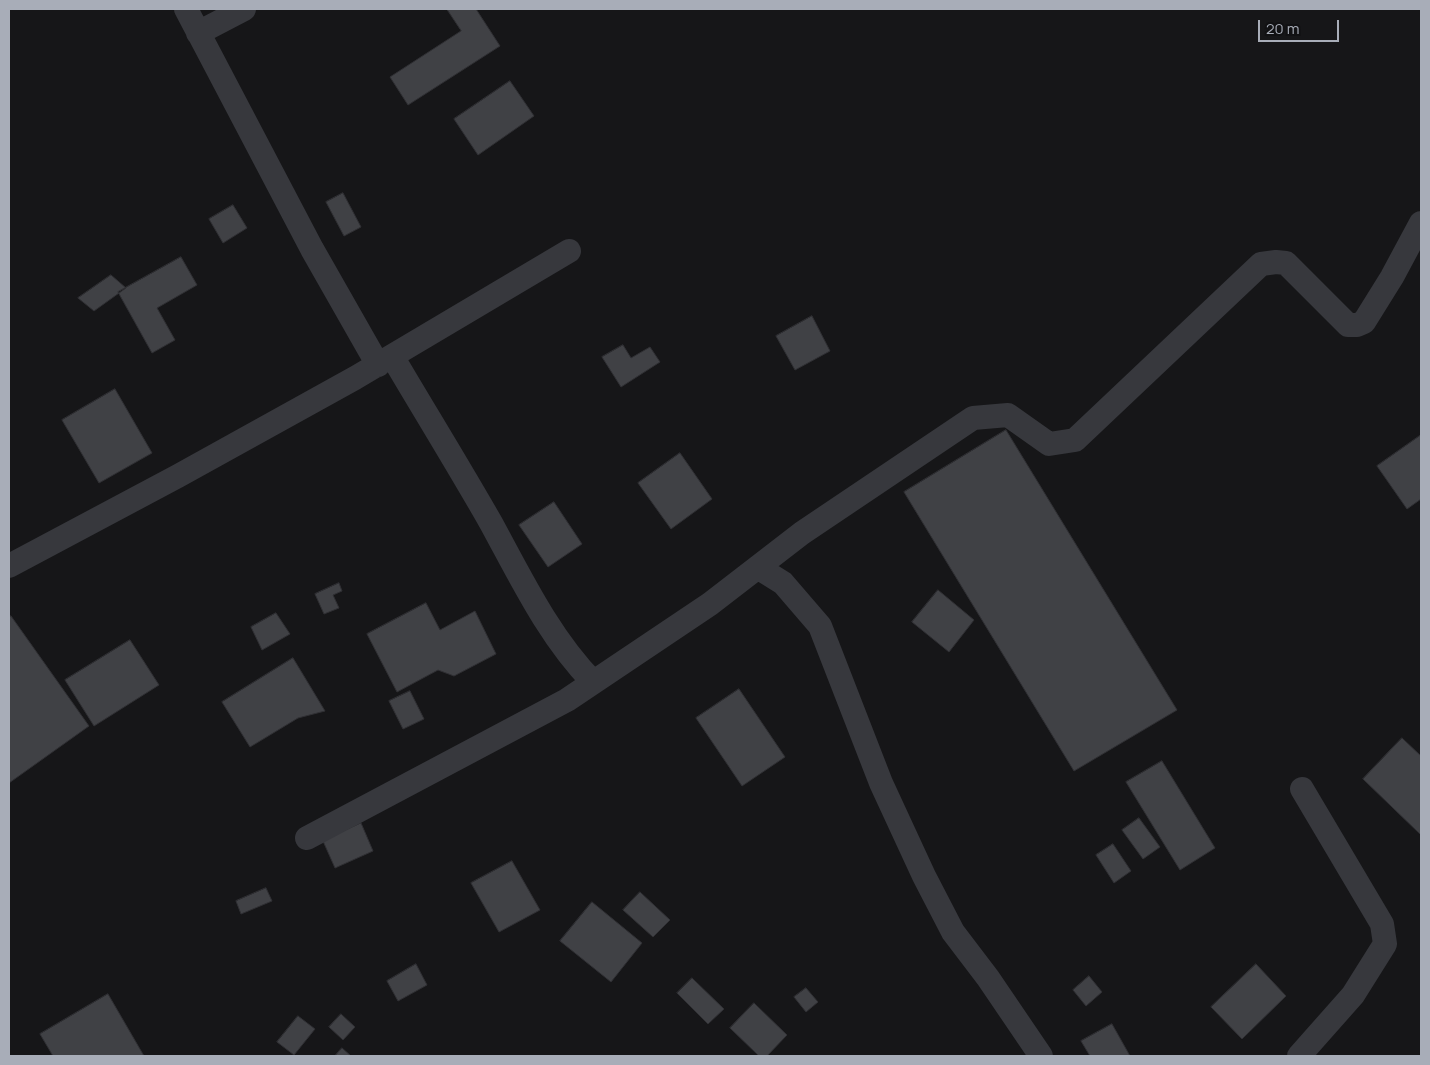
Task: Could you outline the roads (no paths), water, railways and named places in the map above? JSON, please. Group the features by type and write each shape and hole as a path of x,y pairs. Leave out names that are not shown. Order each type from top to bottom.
{"street":[{"path":"186,9 312,249 473,492 538,608 568,656 593,682"},
{"path":"198,33 244,9"},
{"path":"307,838 480,748 567,700 710,604 802,534 973,418 1008,415 1049,444 1076,440 1261,264 1276,262 1286,264 1348,325 1357,325 1364,322 1392,277 1421,223"},
{"path":"9,566 178,476 385,360 569,251"},
{"path":"758,568 783,583 820,626 881,783 924,876 953,932 988,978 1041,1056"},
{"path":"1299,1056 1353,995 1384,944 1382,924 1302,789"}]}
